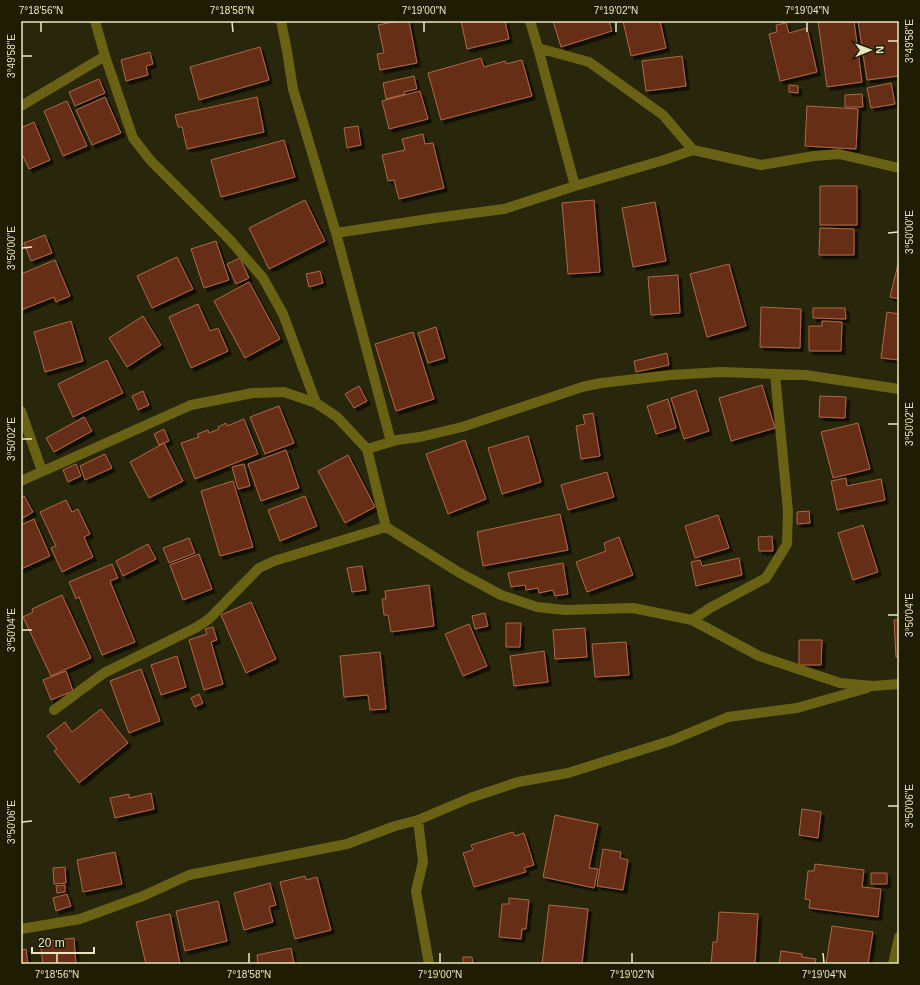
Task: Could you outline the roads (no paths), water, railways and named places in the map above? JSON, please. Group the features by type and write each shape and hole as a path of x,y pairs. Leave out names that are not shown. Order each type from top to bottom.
{"street":[{"path":"95,21 105,56 133,138 151,161 230,240 263,278 283,314 316,402"},
{"path":"281,21 293,89 336,233 391,442"},
{"path":"530,21 575,186"},
{"path":"538,48 589,62 663,115 693,150"},
{"path":"21,106 105,56"},
{"path":"336,233 436,218 504,210 575,186 693,150 761,165 814,156 839,154 899,168"},
{"path":"367,449 391,442 462,427 582,387 601,383 671,375 721,372 804,375 899,389"},
{"path":"692,620 710,608 766,578 788,544 788,511 775,374"},
{"path":"21,481 192,405 253,393 284,392 316,402 337,417 367,449 386,527 460,573 501,595 537,607 566,610 633,608 692,620 759,656 840,683 873,686 899,684"},
{"path":"21,411 42,471"},
{"path":"54,710 104,673 197,627 209,619 259,568 274,561 386,527"},
{"path":"21,929 80,919 143,896 189,875 347,844 395,826 418,820 484,793 518,782 568,773 670,741 728,717 797,708 873,686"},
{"path":"418,820 423,862 416,892 430,964"},
{"path":"893,964 899,937"}]}
